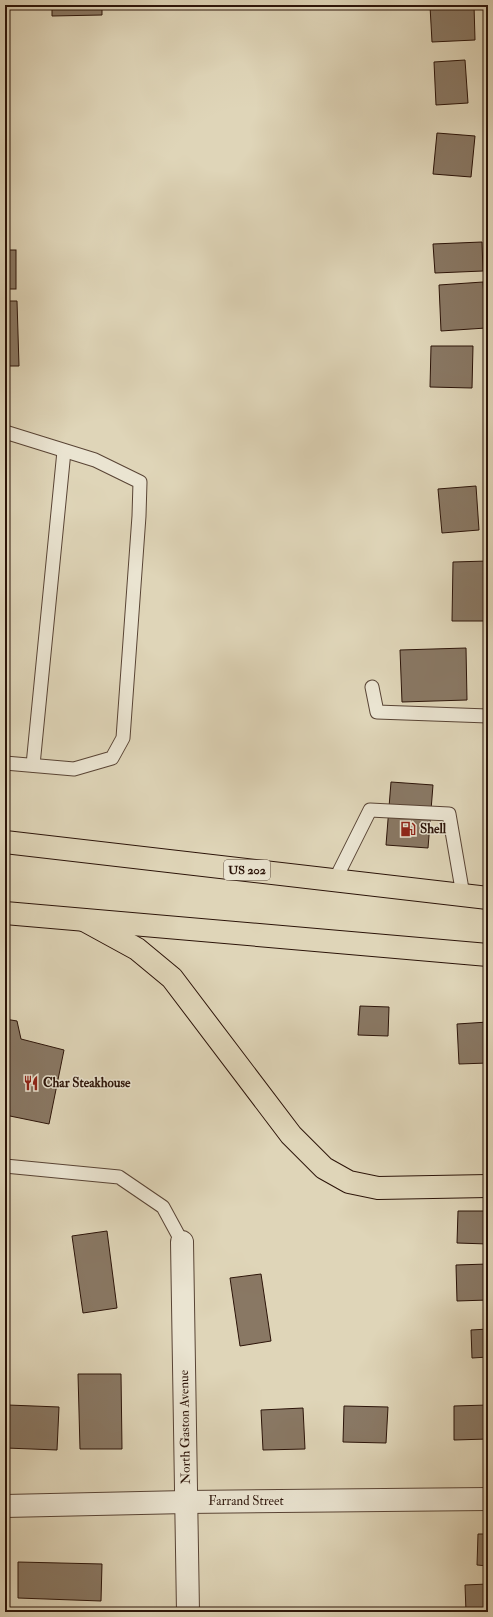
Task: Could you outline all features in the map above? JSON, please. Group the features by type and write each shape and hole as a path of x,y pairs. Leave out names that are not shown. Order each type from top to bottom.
{"highway":[{"name":"US 202","path":"5,842 488,898"},
{"path":"5,913 488,955"},
{"path":"84,920 137,949 172,978 291,1135 324,1168 349,1182 378,1188 488,1186"}],"street":[{"name":"North Gaston Avenue","path":"182,1242 188,1612"},
{"name":"Farrand Street","path":"5,1506 186,1502 488,1499"}],"lane":[{"path":"5,432 95,460 140,482 139,516 123,738 112,758 74,769 5,763"},
{"path":"33,765 64,451"},
{"path":"372,687 377,712 488,716"},
{"path":"335,880 370,810 449,814 464,895"},
{"path":"5,1166 119,1177 162,1206 182,1242"}],"building":[{"path":"52,5 102,5 102,15 52,16"},
{"path":"218,5 284,5 284,7"},
{"path":"474,5 475,40 432,42 430,6"},
{"path":"465,60 468,103 436,105 434,62"},
{"path":"437,133 475,136 471,177 433,174"},
{"path":"482,242 483,271 435,273 433,244"},
{"path":"5,250 16,250 16,289 5,289"},
{"path":"483,282 486,328 441,331 439,285"},
{"path":"5,301 17,301 19,366 5,366"},
{"path":"431,346 473,346 472,388 430,387"},
{"path":"476,486 479,530 442,533 438,489"},
{"path":"488,561 488,621 452,621 453,562"},
{"path":"466,648 467,700 402,702 400,650"},
{"name":"Shell","path":"391,782 433,785 428,848 386,845"},
{"path":"360,1006 389,1007 388,1036 358,1035"},
{"name":"Char Steakhouse","path":"5,1019 17,1021 21,1039 64,1050 49,1124 5,1115"},
{"path":"488,1022 488,1063 459,1064 457,1024"},
{"path":"458,1211 488,1211 488,1244 457,1243"},
{"path":"107,1231 117,1308 83,1313 72,1236"},
{"path":"488,1264 488,1300 457,1301 456,1265"},
{"path":"261,1274 271,1341 240,1346 230,1278"},
{"path":"488,1329 488,1357 472,1358 471,1330"},
{"path":"78,1374 121,1374 122,1449 80,1449"},
{"path":"8,1405 59,1407 57,1450 6,1448"},
{"path":"488,1405 488,1439 454,1440 454,1406"},
{"path":"344,1406 388,1407 386,1443 343,1442"},
{"path":"303,1408 305,1449 263,1450 261,1410"},
{"path":"478,1534 488,1534 488,1566 477,1565"},
{"path":"18,1562 102,1564 101,1601 18,1598"},
{"path":"488,1584 488,1612 466,1612 465,1585"}],"place":[{"name":"Shell","path":"408,829"},
{"name":"Char Steakhouse","path":"31,1083"}]}
